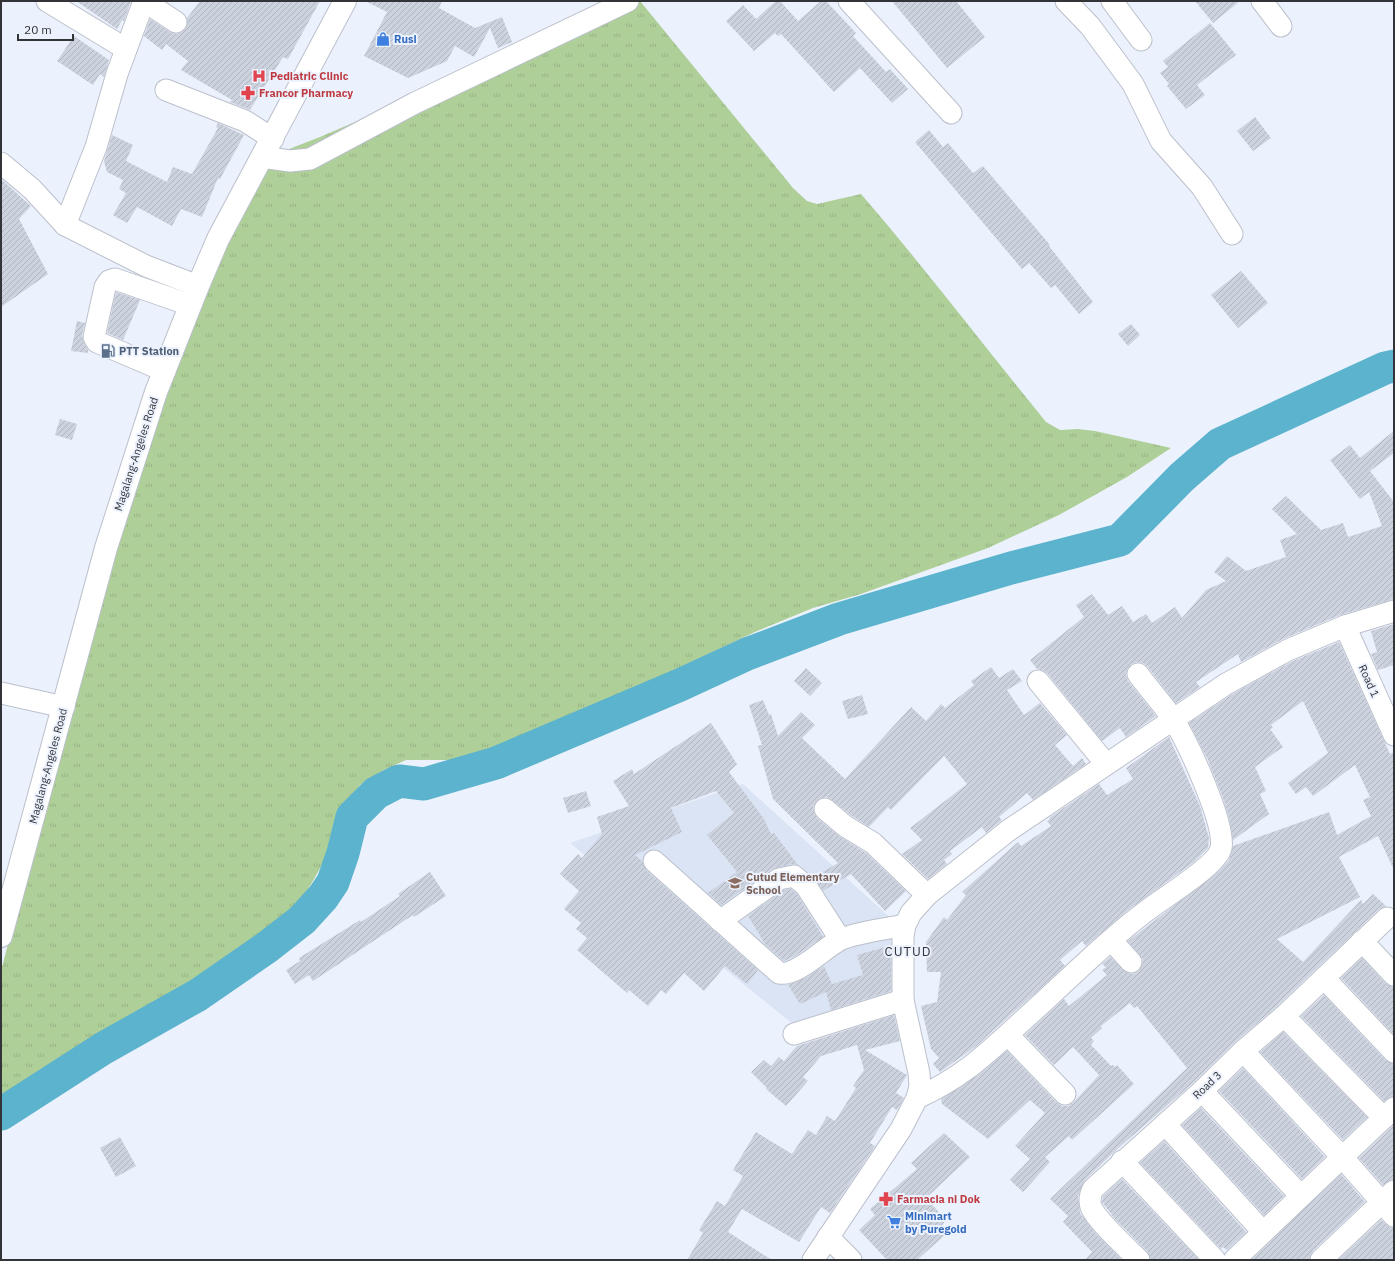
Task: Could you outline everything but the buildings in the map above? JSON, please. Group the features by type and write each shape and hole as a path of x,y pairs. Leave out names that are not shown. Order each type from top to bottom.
{"main road":[{"name":"Magalang-Angeles Road","path":"1,936 108,541 165,371 194,295 218,239 268,148 345,1"}],"street":[{"path":"47,1 126,49"},
{"path":"65,224 96,147 117,74 144,1 176,22"},
{"path":"166,90 245,122 268,148 290,161 310,159 415,103 628,1"},
{"path":"849,1 951,113"},
{"path":"1066,1 1090,26 1133,84 1161,141 1202,187 1232,234"},
{"path":"1112,1 1141,40"},
{"path":"1262,1 1281,26"},
{"path":"1,163 32,189 65,224 146,266 194,295"},
{"path":"165,371 97,342 94,337 105,287 109,281 115,279 194,295"},
{"path":"814,1260 901,1129 917,1098 920,1086 919,1073 903,1000 902,963 905,925 912,913 927,895 1010,830 1226,684 1259,665 1345,626 1394,611"},
{"name":"Road 1","path":"1345,626 1394,735"},
{"path":"917,1098 953,1080 971,1068 1111,940 1149,909 1212,862 1221,850 1222,841 1214,811 1196,765 1173,720 1138,674"},
{"path":"1038,681 1106,764"},
{"path":"1,693 64,707"},
{"path":"825,809 845,826 873,843 927,895"},
{"path":"654,862 720,921 752,947 779,973 784,974 800,968 840,939 905,925"},
{"path":"720,921 778,878 794,876 806,886 840,939"},
{"name":"Road 3","path":"1139,1260 1104,1224 1091,1208 1090,1200 1093,1189 1122,1161 1202,1091 1243,1051 1284,1016 1386,918"},
{"path":"1111,940 1131,962"},
{"path":"1362,941 1394,975"},
{"path":"1324,978 1394,1052"},
{"path":"794,1034 903,1000"},
{"path":"1234,1260 1389,1113 1284,1016"},
{"path":"1008,1034 1065,1094"},
{"path":"1243,1051 1343,1158 1390,1203 1321,1260"},
{"path":"1202,1091 1301,1196"},
{"path":"1165,1124 1263,1232"},
{"path":"1122,1161 1215,1260"},
{"path":"828,1237 851,1260"}],"shaded area":[{"name":"Cutud Elementary School","path":"743,784 895,922 898,999 794,1025 570,843"}],"green space":[{"path":"635,1 640,1 793,188 807,201 817,204 861,194 1046,422 1060,430 1078,429 1095,431 1171,448 1127,477 1059,515 988,548 861,594 813,608 757,631 510,749 475,760 406,760 384,770 360,785 339,817 326,858 299,905 271,934 219,969 1,1095 1,971 92,622 165,384 266,158 320,137"}],"waterway":[{"path":"1,1114 102,1049 198,995 266,948 302,920 323,897 333,882 343,853 352,817 376,793 399,781 424,784 496,763 680,685 747,654 839,619 1011,568 1120,540 1182,477 1220,444 1385,368 1394,366"}],"place":[{"name":"Rusi","path":"383,39"},
{"name":"Pediatric Clinic","path":"259,76"},
{"name":"Francor Pharmacy","path":"248,93"},
{"name":"PTT Station","path":"108,351"},
{"name":"Cutud Elementary School","path":"735,883"},
{"name":"Farmacia ni Dok","path":"886,1199"},
{"name":"Minimart by Puregold","path":"894,1222"}],"district":[{"name":"CUTUD","path":"908,951"}]}
